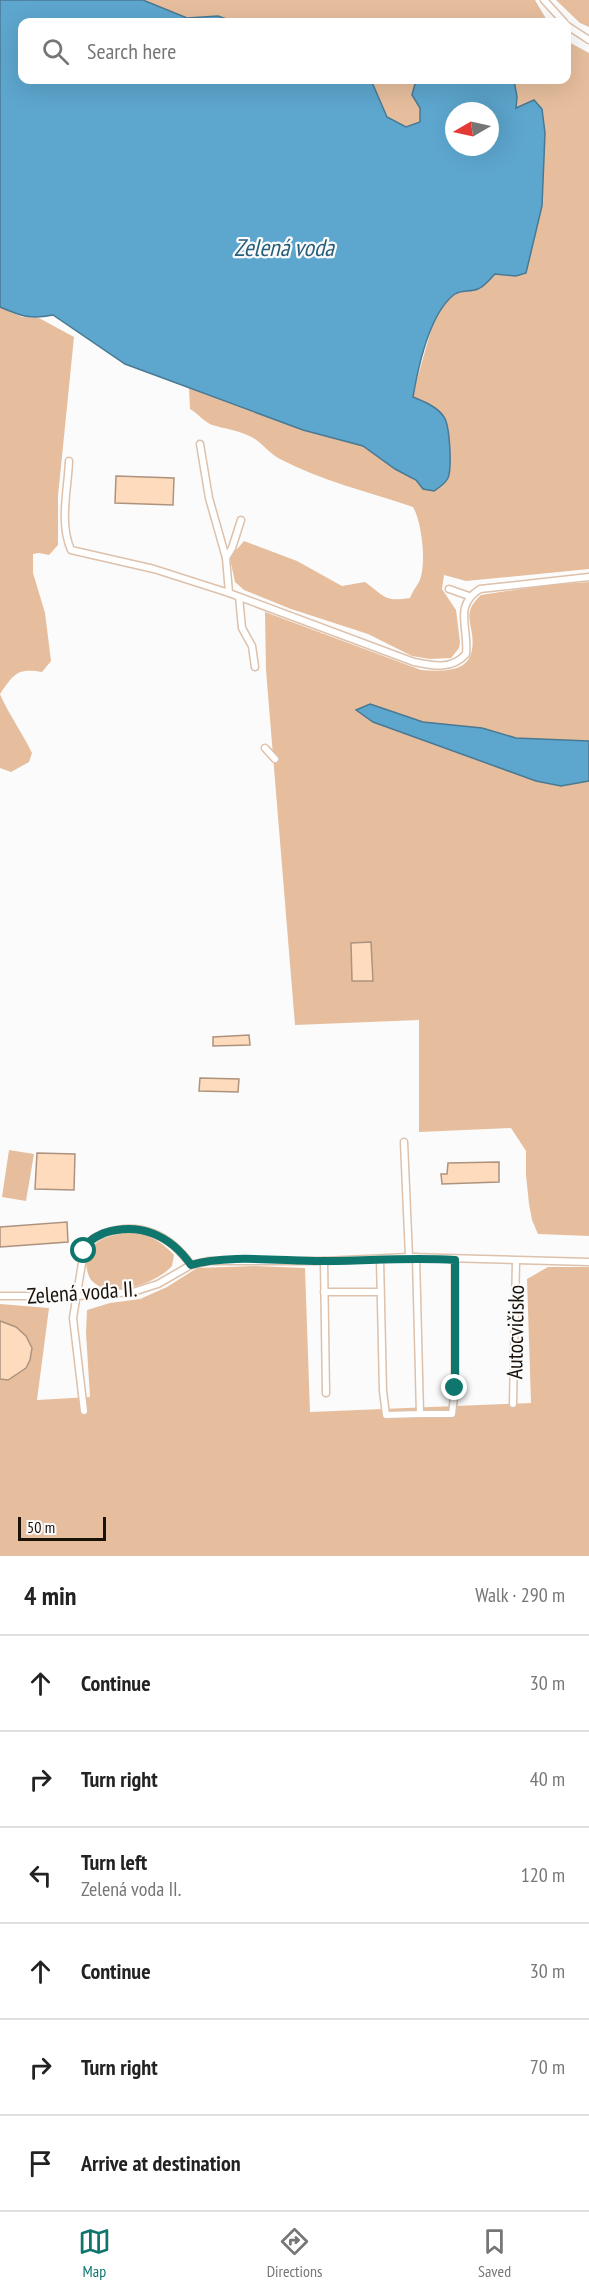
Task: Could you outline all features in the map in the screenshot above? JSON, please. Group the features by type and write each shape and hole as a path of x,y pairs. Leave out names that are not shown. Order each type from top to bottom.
{"lane":[{"path":"544,0 560,18"},
{"path":"571,28 589,40"},
{"path":"200,444 209,498 226,558 229,593"},
{"path":"69,461 66,541 70,550 154,569 229,593 414,662 446,666 456,663 466,654 467,641 463,608 469,596 480,589 589,577"},
{"path":"226,558 232,549 242,520"},
{"path":"449,589 469,596"},
{"path":"239,597 242,628 252,646 255,668"},
{"path":"266,748 275,759"},
{"path":"404,1143 413,1257 420,1414"},
{"path":"84,1412 73,1318 86,1246 98,1236 131,1227 154,1234 180,1251 191,1265"},
{"name":"Zelená voda II.","path":"0,1296 77,1296 133,1292 144,1289 191,1265 209,1261 324,1261 413,1257 455,1260 589,1262"},
{"path":"380,1259 383,1391 386,1415 453,1414 455,1260"},
{"path":"324,1261 326,1394"},
{"name":"Autocvičisko","path":"513,1404 516,1261"},
{"path":"324,1292 380,1292"}],"shaded area":[{"path":"143,0 535,0 546,18 224,18 218,16 187,18"},
{"path":"556,0 589,0 589,27 580,23"},
{"path":"571,43 589,53 589,569 466,581 444,575 442,589 456,610 459,648 451,658 430,659 412,656 368,634 291,609 244,590 235,582 229,554 244,541 297,561 342,586 365,582 385,597 410,598 419,582 423,566 419,523 413,507 312,474 276,457 250,436 212,425 190,409 189,388 303,430 363,446 395,469 416,480 424,401 412,397 433,323 445,303 457,293 480,289 495,274 516,276 517,97 515,84 571,84"},
{"path":"373,84 415,84 412,95 420,108 420,122 406,127 387,117"},
{"path":"0,307 22,317 39,318 74,337 58,496 58,545 49,555 33,554 33,573 45,613 51,661 42,672 27,671 17,674 0,694"},
{"path":"589,582 589,1236 538,1234 529,1204 526,1151 511,1128 419,1132 419,1020 295,1025 266,670 265,612 421,670 442,671 459,667 466,663 470,656 472,634 469,614 473,604 481,595 547,585"},
{"path":"0,694 32,753 29,762 11,772 0,768"},
{"path":"9,1150 34,1154 26,1201 2,1197"},
{"path":"136,1231 157,1240 170,1251 174,1255 172,1266 156,1278 133,1287 109,1289 91,1280 86,1262 91,1247 104,1239"},
{"path":"254,1266 305,1268 310,1412 531,1403 527,1279 548,1267 589,1267 589,1556 0,1556 0,1304 49,1308 37,1400 90,1397 87,1310 110,1303 140,1299 167,1287 197,1268"}],"water":[{"name":"Zelená voda","path":"0,0 143,0 187,18 18,18 18,84 373,84 387,117 406,127 420,122 420,108 412,95 415,84 515,84 516,108 534,100 542,109 545,133 542,206 526,273 516,276 495,274 480,288 455,294 446,302 426,341 413,397 438,410 444,417 450,447 448,478 434,491 423,489 416,480 395,469 363,446 303,430 125,364 53,315 26,316 0,307"},
{"name":"Zelená voda","path":"218,16 224,18 187,18"},
{"path":"370,704 423,722 482,728 516,738 589,741 589,781 561,786 536,781 373,722 356,710"}],"building":[{"path":"116,476 174,478 173,505 115,503"},
{"path":"371,942 373,981 352,981 351,943"},
{"path":"249,1035 250,1045 213,1046 213,1037"},
{"path":"200,1078 239,1079 238,1092 199,1091"},
{"path":"37,1153 75,1154 74,1190 35,1189"},
{"path":"499,1162 499,1182 442,1184 441,1174 447,1174 448,1163"},
{"path":"67,1222 68,1242 0,1247 0,1227"},
{"path":"0,1321 16,1327 26,1336 32,1348 26,1368 8,1380 0,1379"}],"route":[{"path":"84,1251 88,1242 98,1236 131,1227 154,1234 173,1245 191,1265 209,1261 246,1260 324,1261 409,1257 455,1260 455,1388"}]}
